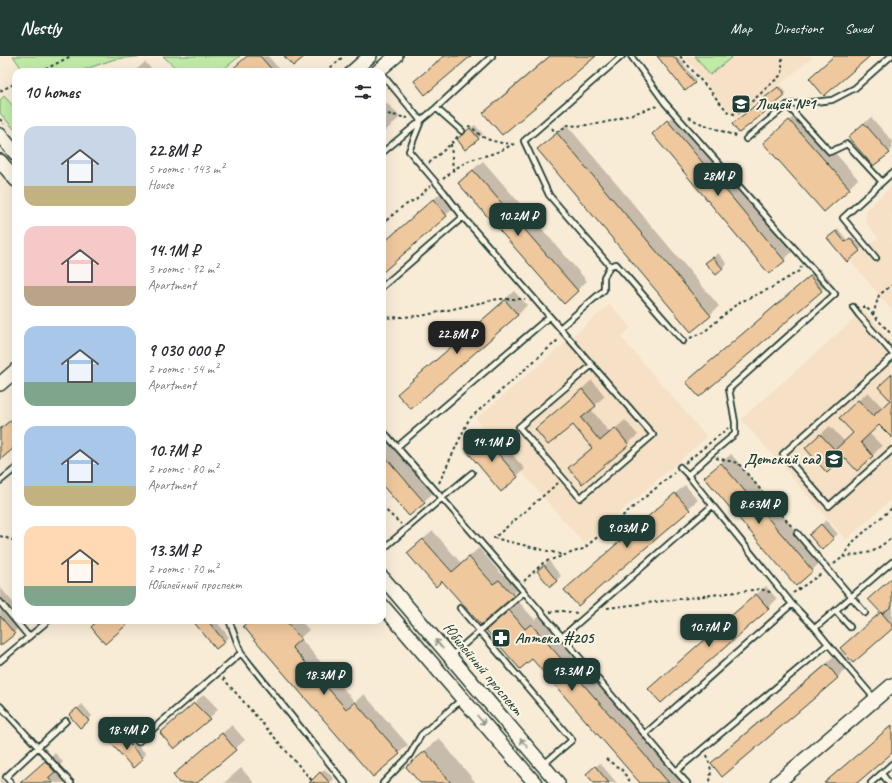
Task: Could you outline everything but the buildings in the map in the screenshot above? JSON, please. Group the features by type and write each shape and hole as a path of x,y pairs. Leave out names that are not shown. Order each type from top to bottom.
{"main road":[{"path":"356,68 370,56"},
{"path":"384,68 396,56"},
{"path":"0,135 12,149"},
{"path":"0,161 12,175"},
{"path":"0,384 12,374"},
{"name":"Юбилейный проспект","path":"386,582 451,669 462,699 535,783"},
{"name":"Юбилейный проспект","path":"386,610 451,669 543,765 558,783"},
{"path":"777,783 875,699 891,688"}],"lane":[{"path":"386,150 436,108 492,56"},
{"path":"610,266 549,195 524,141 622,56"},
{"path":"631,56 665,103 835,294 729,389 735,422 735,434 688,475"},
{"path":"746,139 787,105 832,100 855,88 891,56"},
{"path":"386,79 421,121"},
{"path":"787,105 830,152 847,144 882,182"},
{"path":"436,108 462,131"},
{"path":"421,121 409,151 463,217 549,317 560,328 653,435 580,498 519,427 592,365"},
{"path":"876,258 843,218 892,172"},
{"path":"386,284 463,217"},
{"path":"560,328 604,290 604,277 610,266 616,264 683,341"},
{"path":"853,307 892,352"},
{"path":"397,447 549,317"},
{"path":"892,357 783,454 829,506 892,450"},
{"path":"386,435 518,587 524,592 687,783"},
{"path":"680,467 792,604 815,628 875,699"},
{"path":"0,481 12,471"},
{"path":"386,546 472,472"},
{"path":"562,637 712,506"},
{"path":"797,533 866,613"},
{"path":"815,628 892,562"},
{"path":"451,669 480,632 524,592"},
{"path":"0,602 12,616"},
{"path":"645,734 792,604"},
{"path":"460,608 572,740 543,765"},
{"path":"836,611 850,627"},
{"path":"19,624 30,637"},
{"path":"0,661 45,624"},
{"path":"230,624 241,653 345,783"},
{"path":"676,771 828,644"},
{"path":"138,742 241,653"},
{"path":"383,783 409,756 421,734 462,699"},
{"path":"0,706 71,783"},
{"path":"11,783 6,777 66,721"},
{"path":"871,783 892,764"},
{"path":"882,774 889,783"}],"path":[{"path":"48,68 71,56"},
{"path":"330,68 344,56"},
{"path":"680,56 728,112 734,114 739,113 782,74 781,56"},
{"path":"0,91 12,85"},
{"path":"546,122 554,131 559,131 568,125 578,126 611,121 665,103"},
{"path":"386,113 421,121"},
{"path":"684,114 697,122 746,139"},
{"path":"482,137 501,143 514,144"},
{"path":"386,221 402,207 416,199 432,184 436,183 470,160 495,153 524,141"},
{"path":"423,168 451,144 453,171"},
{"path":"683,341 704,332 738,303 771,288 799,271 805,261"},
{"path":"873,315 879,296 892,285"},
{"path":"386,318 421,316 498,299 534,299"},
{"path":"887,329 892,330"},
{"path":"435,490 469,419 565,334"},
{"path":"518,587 544,562 583,549 735,422"},
{"path":"711,454 717,459 738,463 797,533"},
{"path":"563,478 494,538 565,555"},
{"path":"541,612 563,611 576,614 593,610 760,589 787,597 843,557 854,541 892,508"},
{"path":"386,511 407,528"},
{"path":"0,536 12,540"},
{"path":"843,557 872,552 892,538"},
{"path":"219,673 314,783"},
{"path":"705,747 711,770 710,783"},
{"path":"606,759 622,770 631,783"}],"shaded area":[{"name":"Лицей №1","path":"684,56 814,56 737,121"},
{"path":"892,185 892,311 850,260 878,238 865,221 866,210"},
{"path":"610,304 631,328 621,337 707,437 584,544 476,419"},
{"name":"Детский сад","path":"864,310 892,342 892,499 846,540 741,419"}],"green space":[{"path":"13,56 146,56 115,59 89,68 21,68"},
{"path":"163,56 240,56 225,68 176,68"},
{"path":"695,56 733,56 710,75"},
{"path":"4,96 12,105 12,126 0,113 0,100"}],"place":[{"name":"Лицей №1","path":"741,104"},
{"name":"Детский сад","path":"834,459"},
{"name":"Аптека #205","path":"501,638"}]}
